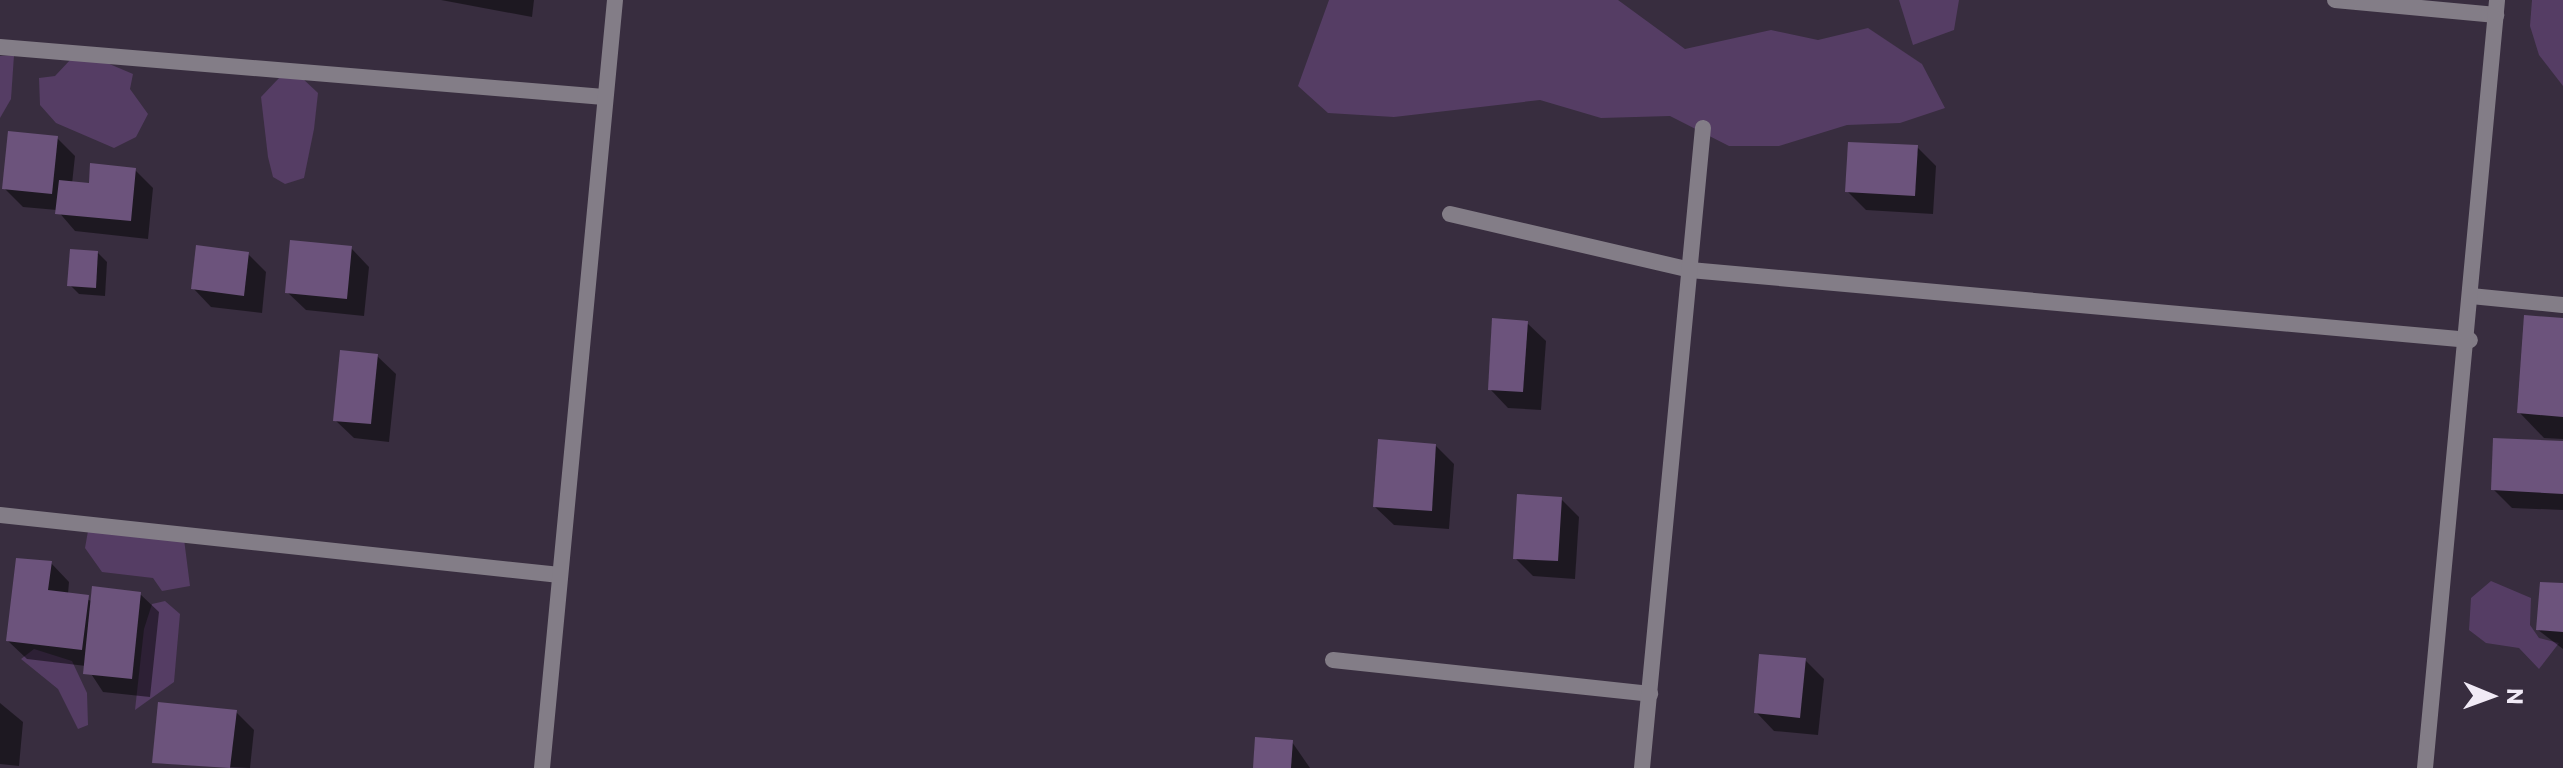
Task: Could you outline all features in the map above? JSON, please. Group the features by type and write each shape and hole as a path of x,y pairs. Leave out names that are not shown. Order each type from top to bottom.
{"street":[{"path":"542,768 615,0"},
{"path":"2335,0 2497,8 2471,296 2470,340 2425,768"},
{"path":"0,47 604,97"},
{"path":"1642,768 1703,128"},
{"path":"1450,214 1690,270 2470,340"},
{"path":"2471,296 2563,305"},
{"path":"0,515 560,575"},
{"path":"1333,660 1650,694"}],"shaded area":[{"path":"1329,0 1618,0 1685,49 1771,30 1818,40 1868,28 1922,64 1945,108 1900,123 1847,125 1779,146 1729,146 1670,116 1601,118 1540,100 1394,117 1328,113 1298,86"},
{"path":"1899,0 1959,0 1954,30 1913,45"},
{"path":"2532,0 2563,0 2563,86 2539,55 2530,26"},
{"path":"14,55 11,99 0,118 0,56"},
{"path":"71,59 100,60 133,74 130,89 148,114 136,137 114,148 56,123 40,105 39,78 55,76"},
{"path":"301,77 318,93 314,129 304,178 285,184 273,177 261,97 279,78"},
{"path":"88,531 184,539 190,586 162,591 153,578 102,572 85,548"},
{"path":"2491,581 2531,598 2530,625 2539,638 2559,643 2539,669 2519,648 2486,643 2469,630 2471,598"},
{"path":"165,601 180,614 174,682 135,710 144,629 152,604"},
{"path":"34,649 72,661 87,693 88,725 78,729 58,689 21,659"}],"building":[{"path":"8,131 58,136 52,194 2,189"},
{"path":"1848,142 1918,145 1915,196 1845,192"},
{"path":"90,163 136,168 131,221 55,214 59,180 89,183"},
{"path":"290,240 352,246 347,299 285,293"},
{"path":"196,245 249,252 244,296 191,289"},
{"path":"70,249 98,251 96,288 67,286"},
{"path":"2524,315 2563,318 2563,417 2517,413"},
{"path":"1492,318 1528,321 1523,392 1488,390"},
{"path":"340,350 378,354 371,424 333,421"},
{"path":"2493,438 2563,441 2563,494 2491,490"},
{"path":"1378,439 1436,444 1432,511 1373,507"},
{"path":"1517,494 1562,497 1558,561 1513,559"},
{"path":"16,558 52,561 48,590 89,595 82,650 6,641"},
{"path":"2540,582 2563,583 2563,632 2536,630"},
{"path":"92,586 141,592 132,679 83,674"},
{"path":"1759,654 1806,658 1800,718 1754,713"},
{"path":"158,702 237,710 230,768 152,763"},
{"path":"1255,737 1293,740 1291,768 1253,768"}]}
